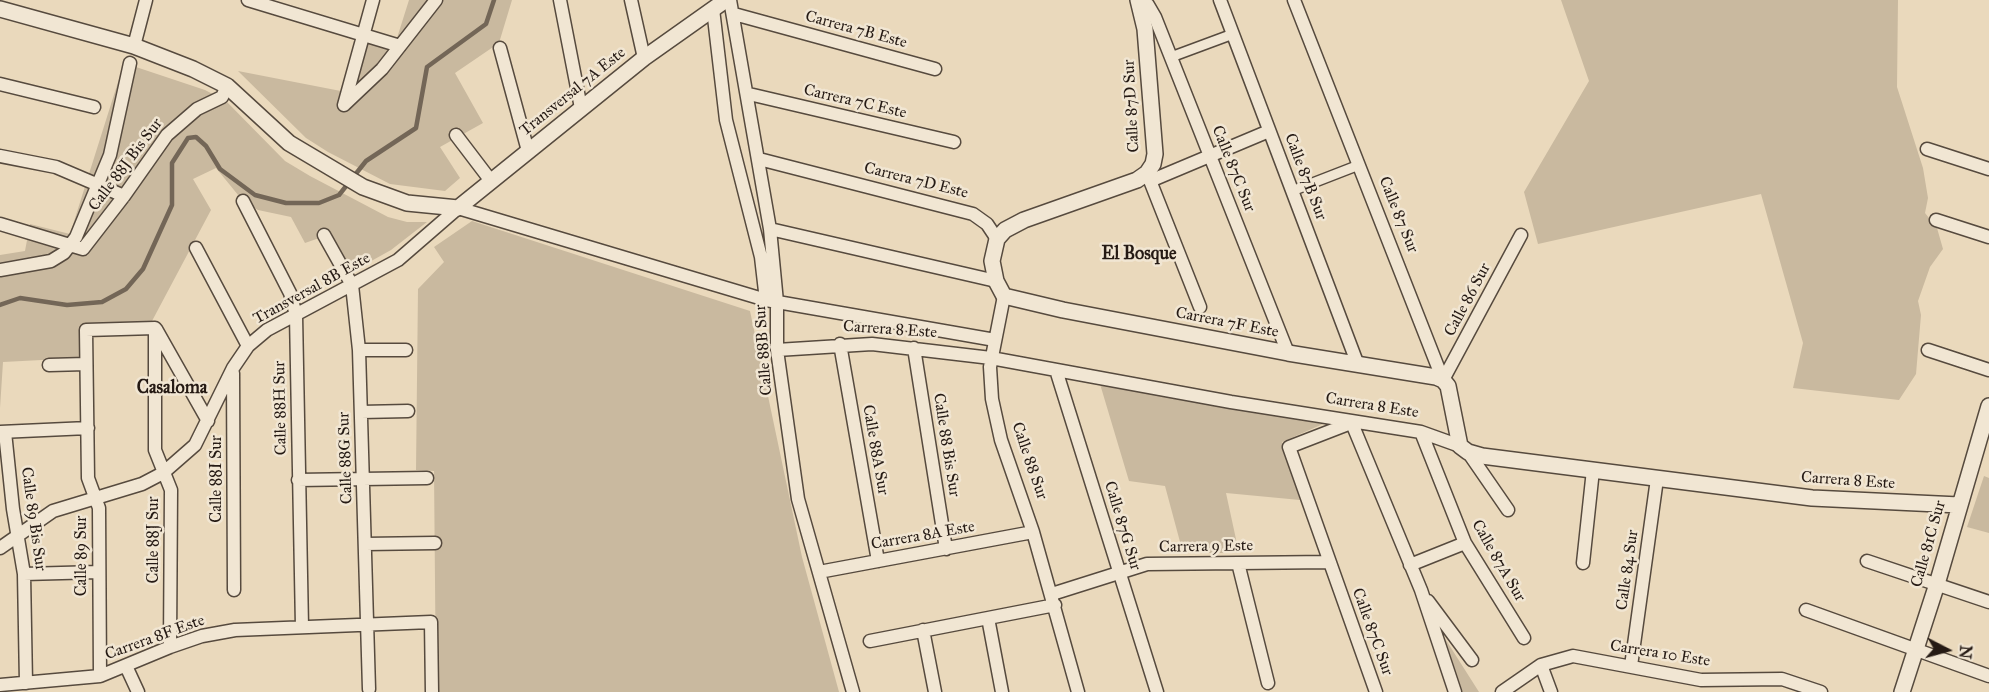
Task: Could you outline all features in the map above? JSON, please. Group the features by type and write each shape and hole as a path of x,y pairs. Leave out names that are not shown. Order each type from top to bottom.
{"street":[{"path":"134,46 146,0"},
{"path":"248,0 400,46"},
{"path":"373,0 344,105 382,69 436,0"},
{"path":"560,0 581,108"},
{"path":"631,0 644,58"},
{"name":"Calle 87C Sur","path":"1140,0 1148,5 1155,17 1288,353"},
{"name":"Calle 87D Sur","path":"1140,0 1145,29 1155,154 1149,177"},
{"name":"Calle 87B Sur","path":"1220,0 1358,365"},
{"path":"1285,0 1295,5"},
{"name":"Transversal 7A Este","path":"458,208 644,58 713,9 730,5"},
{"name":"Carrera 7B Este","path":"730,5 935,69"},
{"name":"Calle 88B Sur","path":"730,5 748,94 770,229 771,301"},
{"name":"Calle 87 Sur","path":"1295,5 1443,380 1448,386 1464,449 1508,510"},
{"path":"0,9 134,46 193,69 227,86 289,143 329,169 363,187 407,203 458,208"},
{"name":"Calle 88B Sur","path":"713,9 726,120 771,301 798,500 853,692"},
{"path":"1171,57 1233,34"},
{"path":"500,48 528,151"},
{"path":"0,270 51,261 64,253 70,245 86,219 110,155 130,63"},
{"path":"0,84 94,107"},
{"name":"Calle 88J Bis Sur","path":"70,245 83,249 179,121 222,97 227,86"},
{"name":"Carrera 7C Este","path":"748,94 954,142"},
{"path":"1004,296 996,281 992,261 997,239 1005,230 1024,220 1210,156 1269,131"},
{"path":"456,135 491,181"},
{"path":"1927,149 1989,169"},
{"path":"0,156 56,167 99,183 124,196"},
{"name":"Carrera 7D Este","path":"759,159 973,214 987,224 997,239"},
{"path":"1292,191 1359,165"},
{"path":"1149,177 1200,307"},
{"name":"Calle 88H Sur","path":"243,201 290,293 296,315 302,627"},
{"name":"Carrera 8 Este","path":"458,208 771,301 995,340"},
{"name":"Transversal 8B Este","path":"0,549 46,515 93,497 142,483 164,473 195,445 233,368 248,346 267,330 398,260 458,208"},
{"path":"1936,220 1989,237"},
{"path":"0,224 70,245"},
{"path":"770,229 996,281"},
{"name":"Calle 88G Sur","path":"324,235 352,285 359,350 369,689"},
{"name":"Calle 86 Sur","path":"1443,380 1521,235"},
{"path":"196,248 248,346"},
{"name":"Carrera 7F Este","path":"1004,296 1063,310 1443,380"},
{"name":"Calle 88 Sur","path":"1004,296 989,378 995,418 1033,532 1078,692"},
{"path":"155,328 208,421"},
{"name":"Calle 89 Sur","path":"100,676 99,508 93,497 88,478 86,330 155,328"},
{"name":"Calle 88J Sur","path":"155,328 155,450 171,490 170,647"},
{"name":"Carrera 8 Este","path":"777,350 840,344 914,348 991,358 1351,422 1421,432 1464,449 1593,470 1812,498 1959,506"},
{"name":"Calle 88A Sur","path":"840,344 878,561"},
{"name":"Calle 88 Bis Sur","path":"914,348 946,549"},
{"path":"359,350 406,350"},
{"path":"1929,350 1989,370"},
{"path":"49,365 86,364"},
{"name":"Calle 88I Sur","path":"233,368 234,590"},
{"name":"Calle 87G Sur","path":"1056,370 1157,692"},
{"name":"Calle 81C Sur","path":"1902,692 1937,584 1988,409"},
{"path":"361,412 408,411"},
{"path":"1351,422 1420,590 1455,692"},
{"name":"Calle 87C Sur","path":"1351,422 1289,447 1376,692"},
{"path":"3,432 88,428"},
{"name":"Calle 89 Bis Sur","path":"3,432 24,574 26,682"},
{"name":"Calle 87A Sur","path":"1421,432 1466,543 1524,638"},
{"path":"1583,563 1593,470"},
{"path":"298,480 427,478"},
{"name":"Calle 84 Sur","path":"1631,666 1657,479"},
{"name":"Carrera 8A Este","path":"819,572 1033,532"},
{"path":"365,544 435,543"},
{"path":"1410,565 1466,543"},
{"path":"1867,561 1989,602"},
{"name":"Carrera 9 Este","path":"870,641 988,618 1053,599 1120,572 1147,564 1329,562"},
{"path":"1238,563 1268,683"},
{"path":"24,574 99,572"},
{"path":"1420,590 1472,660"},
{"path":"1806,610 1989,676"},
{"path":"988,618 1002,692"},
{"name":"Carrera 8F Este","path":"0,685 84,680 100,676 202,636 235,630 431,622 432,692"},
{"path":"923,630 935,692"},
{"name":"Carrera 10 Este","path":"1502,692 1541,664 1573,656 1701,680 1782,679 1821,692"},
{"path":"1541,664 1551,692"},
{"path":"126,666 138,692"}],"shaded area":[{"path":"409,0 512,0 499,43 455,73 483,123 440,147 460,178 445,191 390,184 328,152 306,138 238,71 351,93 370,31 397,38"},
{"path":"1561,0 1898,0 1897,87 1923,168 1928,198 1925,213 1937,228 1943,249 1930,267 1918,301 1921,315 1916,374 1899,400 1793,388 1803,343 1761,194 1538,244 1524,192 1589,81"},
{"path":"124,63 205,90 226,101 285,161 388,217 407,222 427,222 391,250 348,274 325,236 305,243 291,217 258,210 243,201 216,168 193,179 211,210 152,321 82,326 80,358 3,362 0,408 0,255 25,251 30,224 70,234"},
{"path":"472,221 750,311 802,557 839,692 436,692 434,471 416,470 418,289 444,262 434,247"},
{"path":"1100,384 1323,424 1282,442 1300,500 1226,493 1239,553 1183,553 1165,486 1129,481"},
{"path":"1984,476 1989,478 1989,533 1967,527"},
{"path":"1425,607 1479,692 1448,692"}],"waterway":[{"path":"0,305 20,298 67,305 102,302 126,289 143,269 172,205 172,163 188,138 196,137 206,146 220,169 255,195 286,203 319,203 339,195 366,161 416,128 427,67 486,24 494,0"}],"district":[{"name":"El Bosque","path":"1139,255"},
{"name":"Casaloma","path":"172,389"}]}
